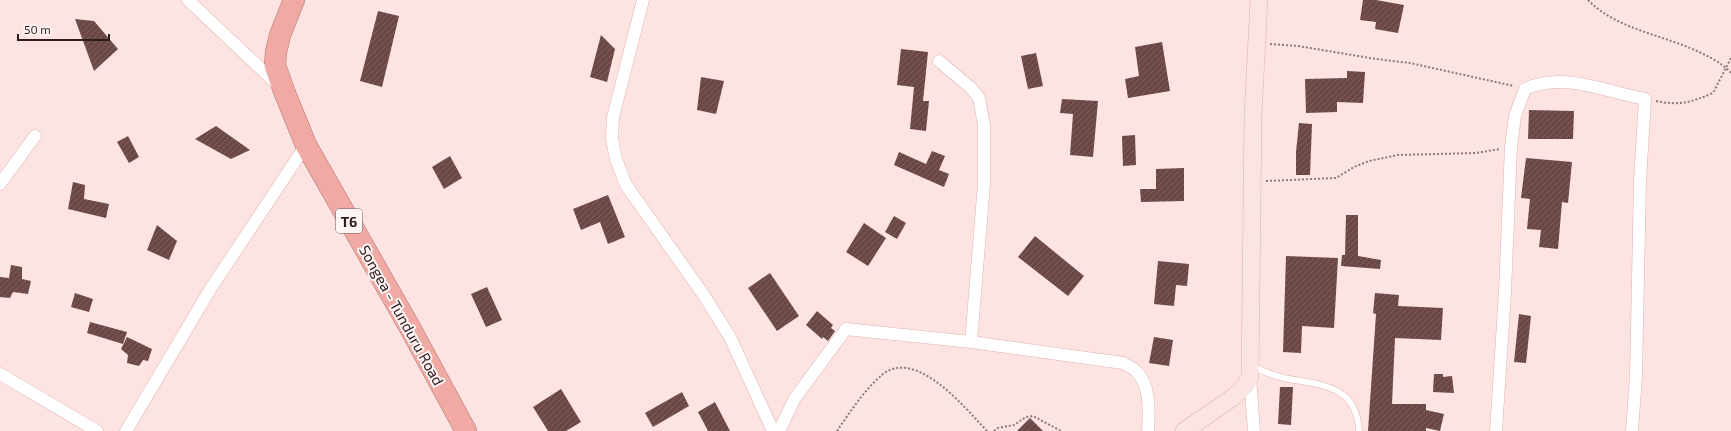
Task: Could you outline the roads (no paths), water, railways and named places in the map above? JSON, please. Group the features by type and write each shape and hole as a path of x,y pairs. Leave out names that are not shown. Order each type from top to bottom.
{"highway":[{"name":"Songea - Tunduru Road","path":"294,0 280,35 276,52 275,65 284,91 306,145 409,326 466,431"}],"street":[{"path":"188,0 284,91"},
{"path":"643,0 613,117 612,139 616,159 626,185 703,294 730,337 773,431"},
{"path":"1254,431 1250,371 1252,182 1254,79 1259,0"},
{"path":"939,61 971,88 979,98 984,125 984,184 971,342"},
{"path":"1496,431 1506,285 1511,147 1515,116 1525,89 1537,83 1555,82 1596,87 1645,99 1640,181 1636,376 1632,431"},
{"path":"0,184 35,136"},
{"path":"126,431 211,288 306,145"},
{"path":"779,431 795,398 846,329 971,342 1123,363 1137,371 1146,387 1150,411 1148,431"},
{"path":"1184,431 1235,396 1245,386 1250,371"},
{"path":"0,374 97,431"}],"lane":[{"path":"1250,371 1274,375 1337,390 1352,407 1358,424 1358,431"}]}
